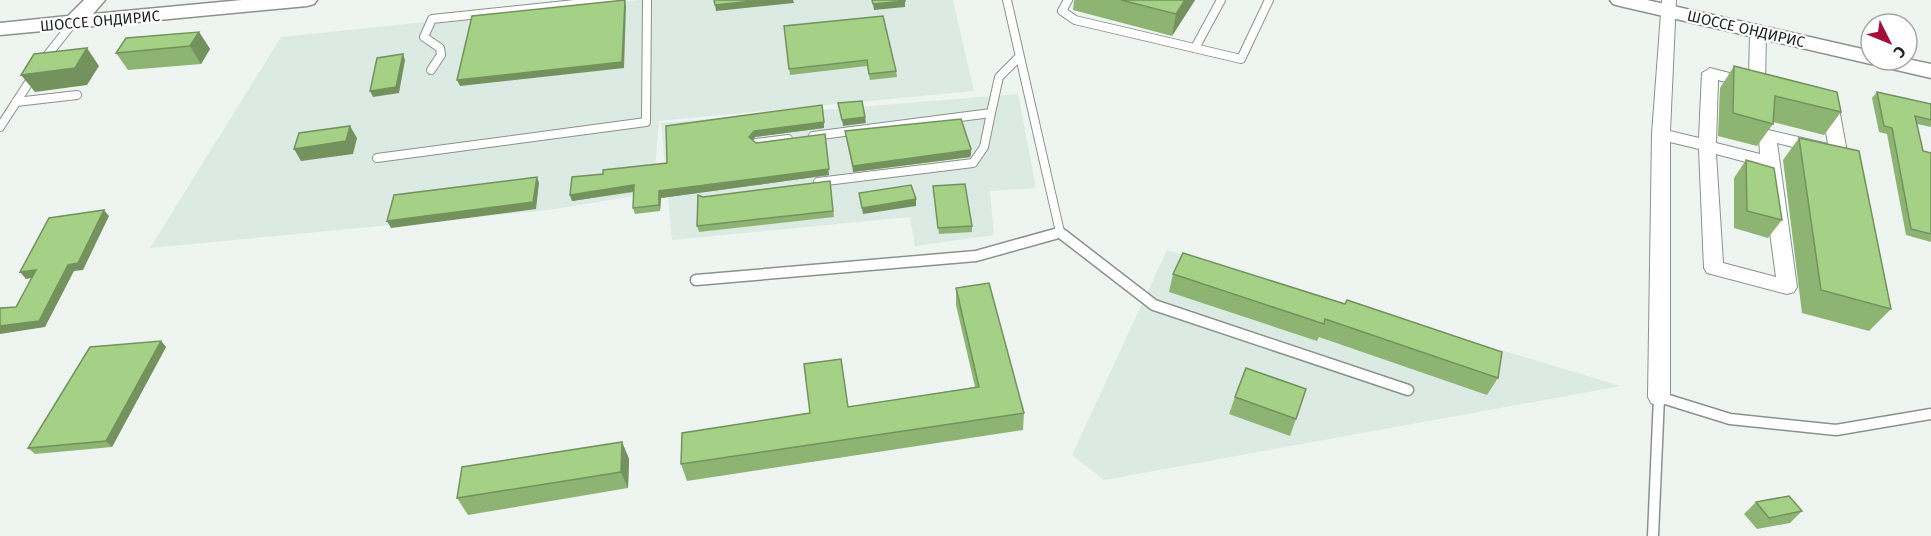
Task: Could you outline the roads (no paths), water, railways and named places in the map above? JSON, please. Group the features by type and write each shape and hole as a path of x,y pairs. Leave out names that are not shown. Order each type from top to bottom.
{"main road":[{"path":"72,24 95,0"},
{"name":"ШОССЕ ОНДИРИС","path":"0,29 307,0"},
{"name":"ШОССЕ ОНДИРИС","path":"1620,0 1668,6 1758,32 1859,55"}],"street":[{"path":"1659,398 1661,134 1668,6"},
{"path":"1757,85 1758,32"},
{"path":"1778,90 1710,74 1707,146 1714,268 1787,287 1769,162 1768,135 1838,152 1830,103 1809,98"},
{"path":"1661,134 1769,162"}],"lane":[{"path":"431,70 441,55 440,48 424,38 432,19 613,0"},
{"path":"377,158 646,122 647,0"},
{"path":"1007,0 1018,58 1060,232 1154,306 1408,390"},
{"path":"1068,0 1062,11 1075,20 1242,59 1269,0"},
{"path":"1195,48 1221,0"},
{"path":"0,127 42,63 72,24"},
{"path":"809,184 973,163 983,150 999,77 1018,58"},
{"path":"16,102 77,95"},
{"path":"756,143 991,113"},
{"path":"696,280 976,256 1060,232"},
{"path":"1653,536 1659,398 1730,419 1836,430 1931,414"}]}
